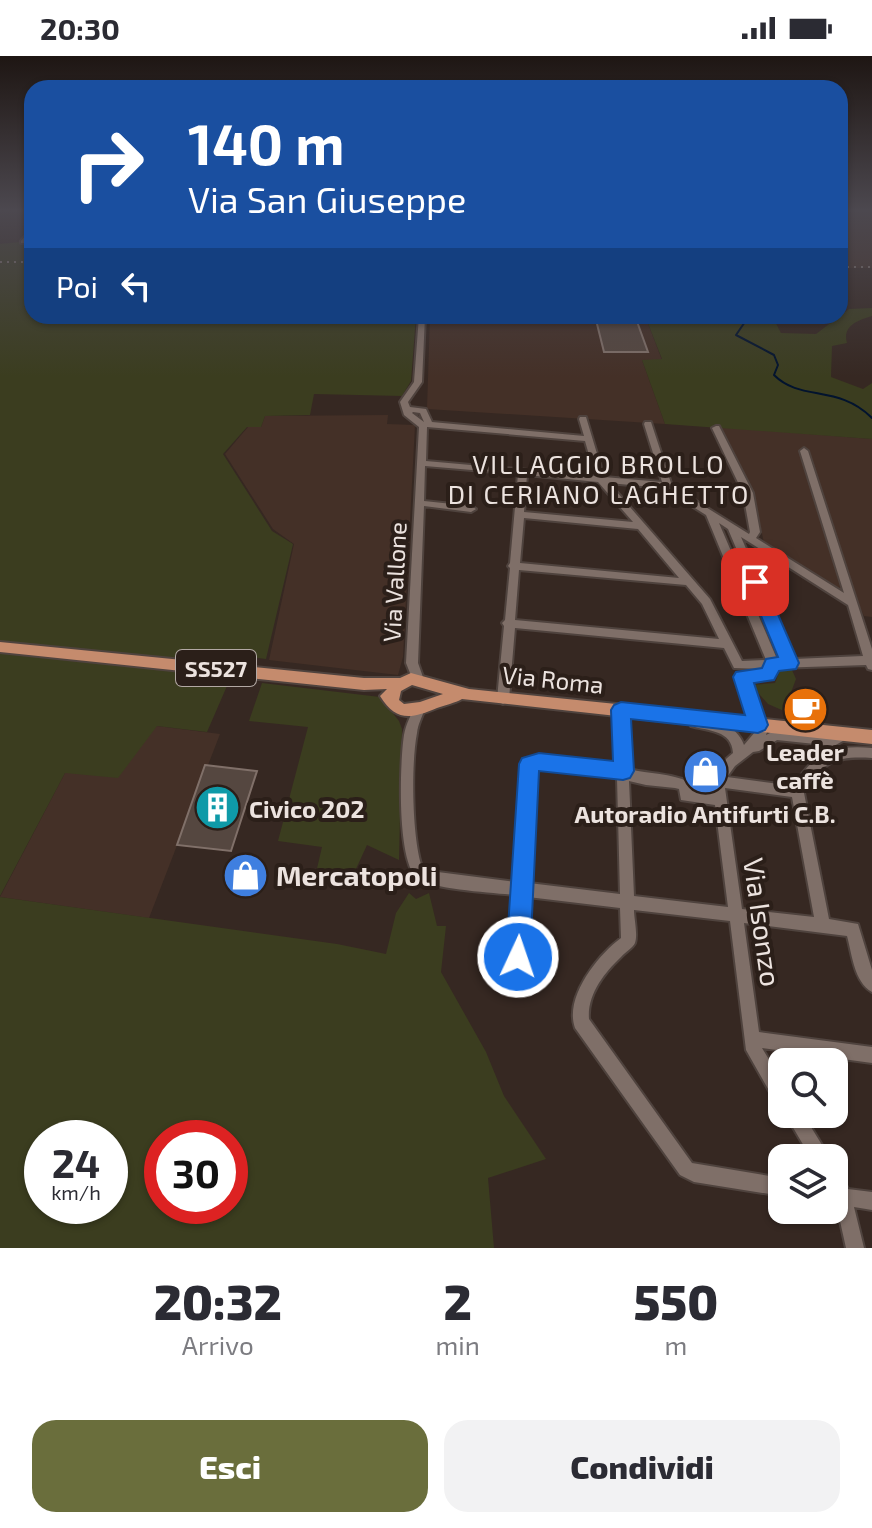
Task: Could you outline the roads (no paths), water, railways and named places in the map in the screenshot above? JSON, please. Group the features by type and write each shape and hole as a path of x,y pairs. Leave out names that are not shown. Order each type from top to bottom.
{"main road":[{"name":"Via Roma","path":"0,647 364,684 412,682 469,695 872,737"},
{"path":"396,705 391,694 412,682 431,693 424,707"},
{"name":"Via Roma","path":"364,684 383,692 396,705"},
{"name":"Via Roma","path":"424,707 443,698 469,695"},
{"name":"SS527","path":"396,705 424,707"}],"street":[{"path":"422,324 418,382 404,402 408,411 423,411 426,425 587,439"},
{"path":"583,419 600,478 706,602 743,671 760,738 723,770 719,779 797,792"},
{"path":"648,424 668,486"},
{"name":"Via Vallone","path":"412,682 421,463 426,425"},
{"path":"716,428 748,493 755,532 750,539"},
{"path":"773,664 871,663 804,451"},
{"path":"421,463 668,486 852,603"},
{"path":"503,699 507,623 523,472"},
{"name":"Via Vallone","path":"420,503 471,509"},
{"path":"710,513 773,664 768,674 743,671"},
{"path":"519,515 640,526"},
{"path":"732,527 790,663"},
{"path":"513,566 688,582"},
{"path":"507,623 728,644"},
{"path":"396,705 410,734 413,855 418,870 429,878 853,929 863,969 872,984"},
{"path":"410,734 424,707"},
{"path":"621,710 628,941 614,950 581,1000 581,1022 686,1169 694,1173 768,1185"},
{"path":"683,718 726,729 739,741 743,751"},
{"path":"743,751 776,735 834,741 844,734"},
{"path":"823,925 797,792 816,764 836,752 872,753"},
{"path":"518,957 529,764 539,762 623,771 642,778 679,783 685,786 686,796 721,800"},
{"name":"Via Isonzo","path":"719,779 753,1039 757,1058 768,1075"},
{"path":"753,1039 872,1055"},
{"path":"848,1192 872,1201"},
{"path":"848,1224 855,1248"}],"waterway":[{"path":"744,324 736,335 774,355 778,365 774,375 796,388 846,401 872,418"}],"railway":[{"path":"848,267 872,267"}],"place":[{"name":"Leader caffè","path":"805,709"},
{"name":"Autoradio Antifurti C.B.","path":"705,771"},
{"name":"Civico 202","path":"218,808"},
{"name":"Mercatopoli","path":"245,875"}],"district":[{"name":"VILLAGGIO BROLLO DI CERIANO LAGHETTO","path":"599,478"}]}
